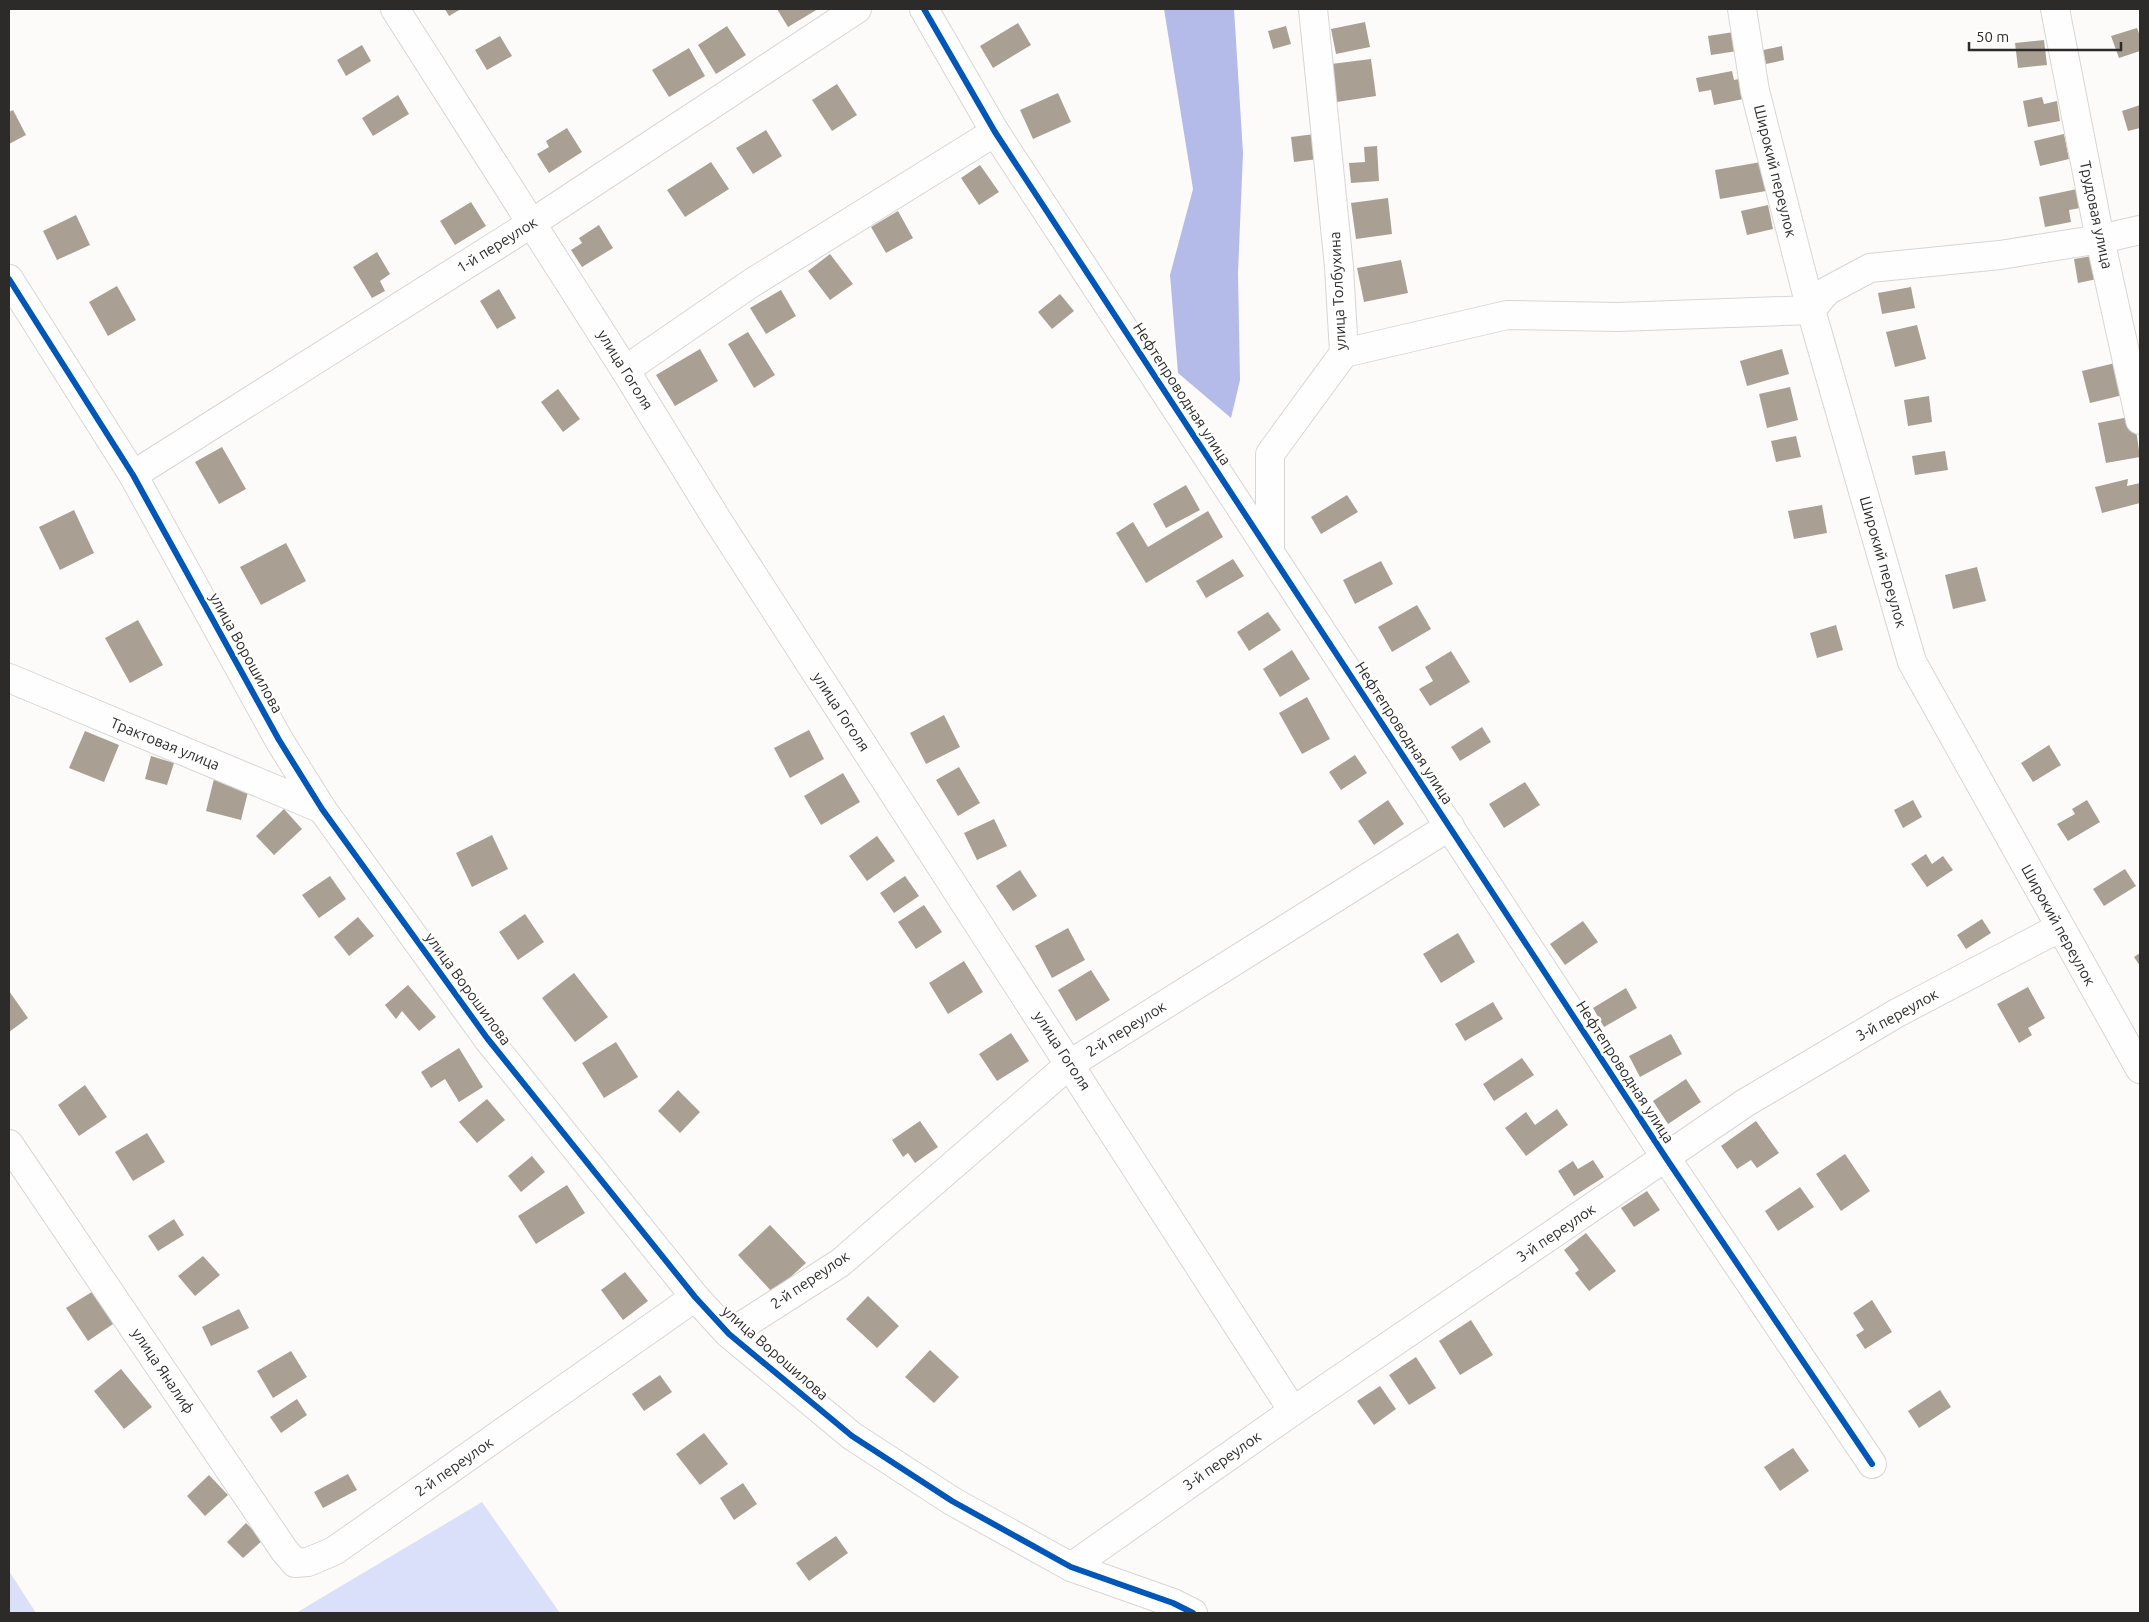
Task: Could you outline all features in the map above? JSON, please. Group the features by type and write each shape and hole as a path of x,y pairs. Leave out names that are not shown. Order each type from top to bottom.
{"street":[{"name":"улица Гоголя","path":"395,9 625,370 718,522 1293,1411"},
{"name":"1-й переулок","path":"133,475 532,223 857,9"},
{"name":"Нефтепроводная улица","path":"924,9 996,132 1666,1158 1872,1464"},
{"name":"улица Толбухина","path":"1270,551 1270,454 1344,353 1339,268 1313,9"},
{"name":"Широкий переулок","path":"1742,9 1755,91 1811,310 1912,662 2140,1070"},
{"name":"Трудовая улица","path":"2055,9 2100,239 2140,420"},
{"path":"625,370 750,284 996,132"},
{"path":"1344,353 1507,315 1618,317 1811,310 1826,291 1870,268 2000,256 2100,239 2140,230"},
{"name":"улица Ворошилова","path":"9,278 133,475 279,740 322,809 487,1038 607,1185 695,1297 729,1334 852,1436 952,1501 1071,1567 1173,1603 1193,1613"},
{"name":"Трактовая улица","path":"9,678 322,809"},
{"name":"2-й переулок","path":"729,1334 840,1263 1070,1064 1450,826"},
{"name":"3-й переулок","path":"1071,1567 1293,1411 1745,1103 1897,1013 2059,928"},
{"name":"улица Яналиф","path":"9,1144 284,1550 295,1563 308,1562 334,1550"},
{"name":"2-й переулок","path":"334,1550 695,1297"}],"shaded area":[{"path":"482,1502 560,1613 296,1613"},
{"path":"9,1571 36,1613 9,1613"}],"water":[{"path":"1164,9 1234,9 1243,153 1238,273 1240,380 1231,418 1178,373 1170,275 1193,189"}],"building":[{"path":"445,9 461,9 449,16"},
{"path":"777,9 818,9 788,27"},
{"path":"1365,22 1370,47 1336,54 1331,29"},
{"path":"1018,23 1031,45 993,68 980,46"},
{"path":"727,26 746,55 716,74 698,45"},
{"path":"1286,26 1291,44 1273,49 1268,31"},
{"path":"2137,28 2140,36 2140,51 2119,58 2111,36"},
{"path":"1740,31 1744,50 1711,55 1708,36"},
{"path":"500,36 512,56 487,70 475,50"},
{"path":"2044,40 2047,65 2018,68 2015,43"},
{"path":"362,45 371,61 346,76 337,60"},
{"path":"1782,46 1784,60 1766,64 1763,50"},
{"path":"689,48 705,76 669,97 652,70"},
{"path":"1371,59 1376,96 1337,102 1331,64"},
{"path":"1732,71 1734,80 1749,77 1753,97 1714,105 1711,90 1699,92 1696,78"},
{"path":"837,84 857,115 832,131 812,100"},
{"path":"1058,93 1071,122 1033,139 1020,110"},
{"path":"398,95 409,114 373,136 362,118"},
{"path":"2042,97 2044,104 2057,101 2060,121 2028,127 2023,101"},
{"path":"2140,105 2140,128 2128,131 2122,111"},
{"path":"13,110 26,135 9,144 9,112"},
{"path":"567,128 582,152 549,173 537,154 549,147 546,141"},
{"path":"766,130 782,156 753,174 736,148"},
{"path":"1315,134 1318,159 1294,162 1291,137"},
{"path":"2064,134 2069,159 2040,166 2034,141"},
{"path":"1377,146 1379,181 1351,183 1349,163 1365,162 1364,147"},
{"path":"711,162 729,189 685,217 667,190"},
{"path":"1761,162 1766,191 1720,199 1715,170"},
{"path":"980,165 999,192 979,205 961,178"},
{"path":"2077,189 2080,208 2069,210 2071,222 2045,227 2039,197"},
{"path":"1388,198 1392,234 1356,239 1351,203"},
{"path":"471,202 486,226 455,245 440,221"},
{"path":"1768,205 1773,229 1747,235 1741,211"},
{"path":"898,211 913,238 886,253 871,227"},
{"path":"76,215 90,245 57,260 43,231"},
{"path":"599,225 613,248 582,267 571,250 582,243 579,238"},
{"path":"377,252 390,274 380,281 385,291 372,298 353,267"},
{"path":"830,254 853,284 830,300 808,271"},
{"path":"2092,256 2097,279 2078,283 2074,259"},
{"path":"1401,260 1408,293 1364,302 1357,268"},
{"path":"117,286 136,320 108,336 89,302"},
{"path":"1911,287 1915,308 1882,314 1878,293"},
{"path":"499,289 516,318 497,329 480,301"},
{"path":"781,290 796,316 766,334 750,308"},
{"path":"1060,294 1074,311 1052,329 1038,312"},
{"path":"1917,325 1926,359 1895,367 1886,332"},
{"path":"748,332 775,375 754,388 728,344"},
{"path":"700,349 718,381 675,406 656,375"},
{"path":"1782,349 1789,374 1747,386 1740,361"},
{"path":"2115,363 2123,395 2090,403 2082,371"},
{"path":"1790,387 1798,420 1767,428 1759,394"},
{"path":"558,389 580,419 563,432 541,402"},
{"path":"1929,396 1932,422 1908,426 1904,400"},
{"path":"2134,416 2140,457 2106,463 2098,423"},
{"path":"1796,436 1801,457 1776,462 1771,441"},
{"path":"222,447 246,489 219,504 195,462"},
{"path":"1945,451 1948,470 1915,475 1912,456"},
{"path":"2128,479 2127,486 2140,483 2140,503 2102,513 2095,487"},
{"path":"1186,485 1200,510 1166,528 1153,504"},
{"path":"1347,495 1358,512 1321,534 1311,517"},
{"path":"1822,505 1827,533 1794,539 1788,511"},
{"path":"74,510 94,553 60,570 39,527"},
{"path":"1208,511 1223,537 1146,583 1116,533 1133,522 1148,547"},
{"path":"286,543 306,581 261,605 240,567"},
{"path":"1233,559 1244,576 1206,598 1196,581"},
{"path":"1381,561 1393,584 1355,604 1343,580"},
{"path":"1977,567 1986,601 1953,609 1945,575"},
{"path":"1417,605 1431,629 1392,652 1378,627"},
{"path":"1268,612 1281,630 1249,651 1237,632"},
{"path":"138,620 163,665 130,683 105,638"},
{"path":"1836,625 1843,650 1817,658 1810,633"},
{"path":"1292,650 1310,679 1280,697 1263,669"},
{"path":"1451,651 1470,682 1430,706 1419,689 1433,681 1425,667"},
{"path":"1307,697 1330,739 1302,754 1279,713"},
{"path":"944,715 960,747 926,764 910,733"},
{"path":"1482,727 1491,742 1460,761 1451,747"},
{"path":"809,730 824,759 790,778 774,748"},
{"path":"85,731 119,745 104,782 69,768"},
{"path":"2049,745 2061,765 2033,782 2021,763"},
{"path":"1355,755 1367,773 1341,790 1329,772"},
{"path":"151,756 174,763 167,785 145,779"},
{"path":"959,767 980,803 958,816 936,780"},
{"path":"843,773 860,802 821,825 804,796"},
{"path":"214,779 249,788 241,820 206,811"},
{"path":"1525,782 1540,805 1504,828 1489,804"},
{"path":"1388,800 1404,824 1374,845 1358,821"},
{"path":"1913,800 1922,817 1903,828 1894,810"},
{"path":"2087,800 2100,822 2068,841 2057,824 2075,814 2072,809"},
{"path":"284,809 302,829 274,855 256,836"},
{"path":"994,819 1007,846 977,860 964,833"},
{"path":"492,835 508,869 472,887 456,853"},
{"path":"877,836 895,861 867,881 849,856"},
{"path":"1926,854 1932,864 1943,856 1953,870 1927,887 1911,864"},
{"path":"2125,869 2136,886 2104,906 2093,889"},
{"path":"1020,870 1037,896 1013,911 996,886"},
{"path":"330,876 346,899 319,918 302,895"},
{"path":"905,876 919,896 894,913 880,893"},
{"path":"924,905 942,932 916,949 898,922"},
{"path":"525,914 544,942 518,960 499,932"},
{"path":"358,917 374,936 349,956 334,937"},
{"path":"1982,919 1991,933 1966,949 1957,935"},
{"path":"1583,921 1598,942 1565,965 1550,944"},
{"path":"1068,928 1085,960 1052,978 1035,946"},
{"path":"1458,933 1475,962 1441,983 1423,954"},
{"path":"2140,953 2140,966 2134,957"},
{"path":"964,961 983,992 948,1014 929,983"},
{"path":"1091,970 1110,1000 1076,1021 1058,990"},
{"path":"574,973 608,1017 575,1042 542,998"},
{"path":"408,985 436,1017 419,1031 402,1011 396,1019 385,1005"},
{"path":"2028,987 2045,1018 2028,1028 2032,1035 2019,1043 1997,1004"},
{"path":"1626,988 1637,1008 1604,1027 1593,1008"},
{"path":"9,991 28,1018 9,1032"},
{"path":"1493,1002 1503,1019 1465,1041 1455,1024"},
{"path":"1011,1033 1029,1061 997,1081 979,1054"},
{"path":"1671,1034 1682,1054 1640,1077 1629,1056"},
{"path":"616,1042 638,1077 604,1098 582,1063"},
{"path":"459,1048 483,1087 459,1102 445,1079 431,1088 421,1072"},
{"path":"1522,1058 1534,1075 1494,1101 1483,1084"},
{"path":"1686,1079 1701,1102 1668,1124 1653,1101"},
{"path":"85,1085 107,1117 79,1136 58,1105"},
{"path":"678,1090 700,1112 680,1133 658,1111"},
{"path":"487,1099 505,1120 477,1143 459,1122"},
{"path":"1557,1109 1568,1125 1526,1156 1505,1128 1526,1112 1535,1125"},
{"path":"920,1121 938,1147 915,1163 908,1153 903,1157 892,1140"},
{"path":"1756,1121 1779,1153 1757,1168 1751,1160 1737,1169 1721,1146"},
{"path":"147,1133 165,1162 133,1181 115,1152"},
{"path":"1845,1154 1870,1191 1841,1211 1816,1174"},
{"path":"532,1156 545,1172 521,1192 508,1176"},
{"path":"1593,1160 1604,1177 1574,1196 1558,1171 1573,1161 1578,1169"},
{"path":"567,1185 585,1213 536,1244 518,1216"},
{"path":"1800,1187 1814,1207 1778,1231 1765,1211"},
{"path":"1647,1191 1660,1210 1634,1227 1621,1208"},
{"path":"174,1219 184,1235 158,1251 148,1236"},
{"path":"770,1225 806,1263 773,1293 738,1255"},
{"path":"1586,1233 1616,1271 1589,1291 1575,1273 1579,1270 1564,1250"},
{"path":"203,1256 220,1275 195,1296 178,1276"},
{"path":"625,1272 648,1301 623,1320 601,1290"},
{"path":"95,1290 116,1322 88,1341 66,1308"},
{"path":"868,1296 899,1326 877,1348 846,1319"},
{"path":"1872,1300 1892,1332 1865,1349 1856,1335 1864,1330 1853,1313"},
{"path":"239,1309 249,1328 211,1346 202,1327"},
{"path":"1471,1320 1493,1355 1460,1375 1439,1341"},
{"path":"930,1350 959,1377 934,1403 905,1377"},
{"path":"291,1351 307,1377 273,1398 257,1371"},
{"path":"1416,1357 1436,1388 1409,1405 1389,1375"},
{"path":"121,1369 152,1407 124,1429 94,1391"},
{"path":"660,1375 672,1392 644,1411 632,1394"},
{"path":"1380,1386 1396,1409 1374,1425 1357,1401"},
{"path":"1940,1390 1951,1407 1919,1428 1908,1411"},
{"path":"297,1399 307,1415 281,1433 270,1417"},
{"path":"704,1433 728,1464 700,1485 676,1454"},
{"path":"1793,1448 1809,1471 1780,1491 1764,1467"},
{"path":"348,1474 357,1490 323,1508 314,1492"},
{"path":"209,1475 228,1495 205,1516 187,1496"},
{"path":"743,1483 757,1504 734,1520 720,1498"},
{"path":"246,1523 263,1540 243,1558 227,1542"},
{"path":"836,1536 848,1553 809,1581 796,1563"}],"cycle path":[{"path":"924,9 995,132 1666,1158 1872,1464"},
{"path":"9,279 133,475 279,740 322,809 487,1038 695,1297 729,1334 852,1436 952,1501 1071,1567 1173,1603 1193,1613"}]}
